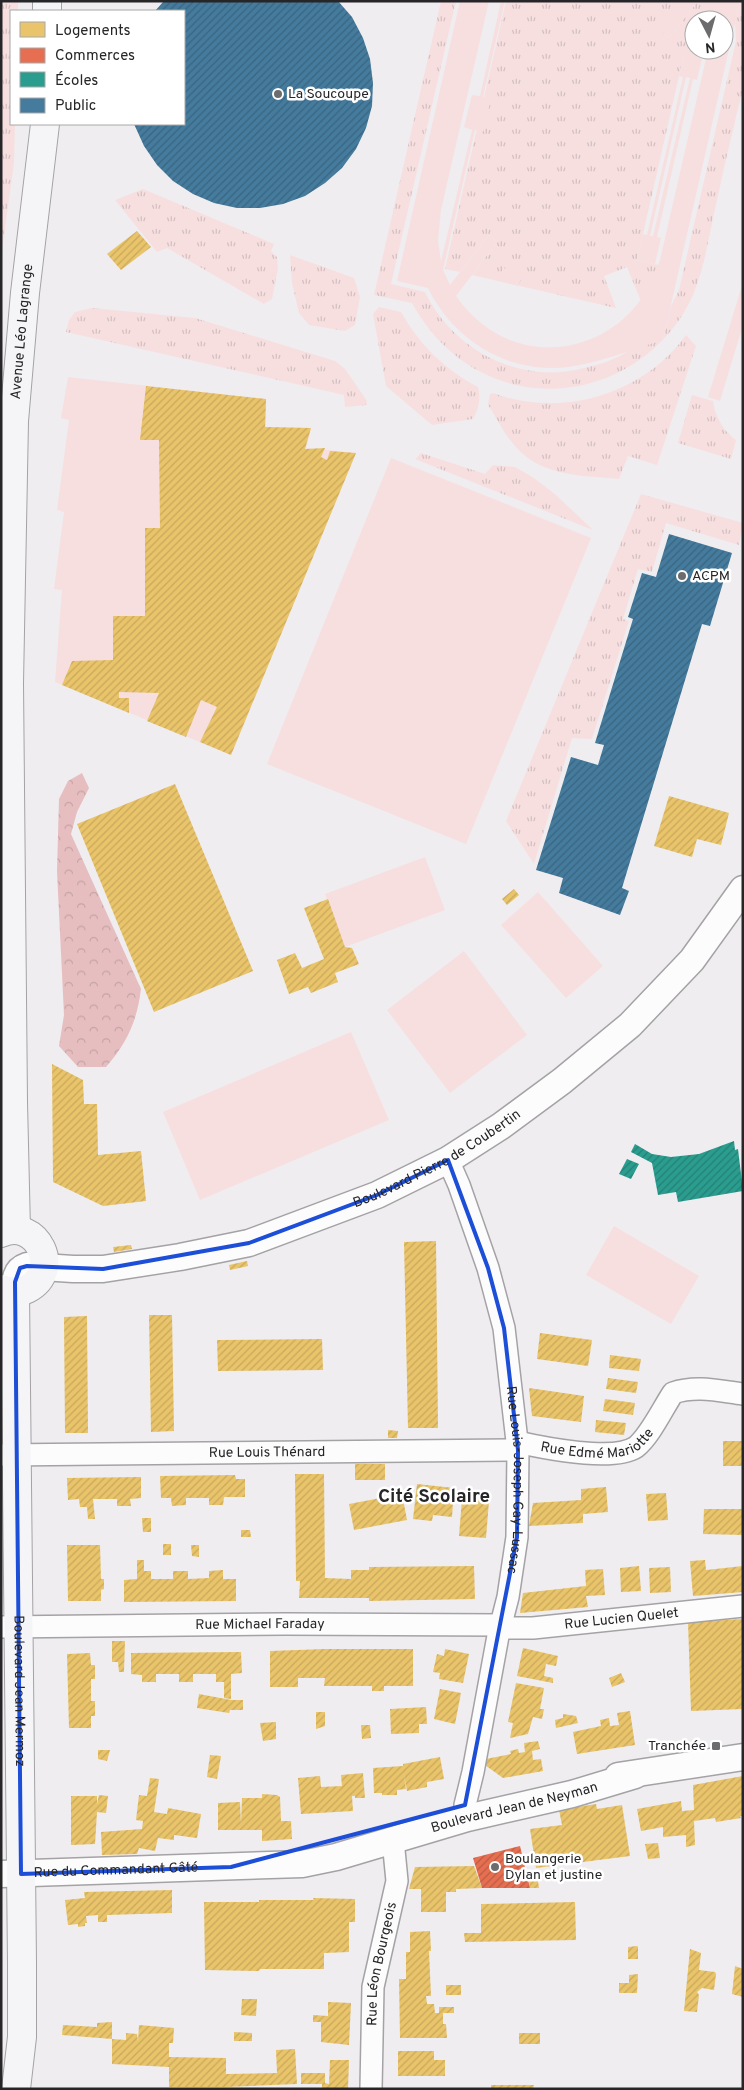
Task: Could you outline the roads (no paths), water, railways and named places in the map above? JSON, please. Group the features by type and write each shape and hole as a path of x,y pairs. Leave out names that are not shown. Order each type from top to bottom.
{"main road":[{"name":"Avenue Léo Lagrange","path":"9,1232 13,1102 9,692 14,420 25,293 46,125"},
{"path":"8,1290 25,1290 34,1285 41,1277 45,1267 42,1247 35,1238 26,1232 9,1232"},
{"name":"Boulevard Jean Mermoz","path":"8,1290 11,1874 22,2037 16,2089"}],"street":[{"name":"Boulevard Pierre de Coubertin","path":"45,1267 103,1269 180,1257 249,1242 377,1195 448,1160 501,1126 562,1081 630,1025 692,960 743,889"},
{"name":"Rue Louis-Joseph Gay-Lussac","path":"448,1160 459,1185 488,1268 504,1328 518,1446 517,1537 508,1597 465,1805"},
{"name":"Rue Edmé Mariotte","path":"518,1446 592,1454 616,1454 636,1447 644,1438 673,1393 683,1389 706,1389 743,1394"},
{"name":"Rue Louis Thénard","path":"9,1454 518,1446"},
{"name":"Rue Lucien Quelet","path":"501,1626 533,1628 743,1606"},
{"name":"Rue Michael Faraday","path":"10,1627 285,1624 501,1626"},
{"name":"Boulevard Jean de Neyman","path":"392,1833 465,1805 522,1790 574,1780 635,1775 743,1757"},
{"name":"Boulevard Jean de Neyman","path":"392,1833 572,1794 635,1775"},
{"name":"Rue du Commandant Gâté","path":"11,1874 231,1866 342,1840 392,1833"},
{"name":"Rue Léon Bourgeois","path":"371,2089 373,1987 397,1881 392,1833"}],"place":[{"name":"La Soucoupe","path":"278,94"},
{"name":"ACPM","path":"682,576"},
{"name":"Tranchée","path":"716,1746"},
{"name":"Boulangerie Dylan et justine","path":"495,1867"}],"district":[{"name":"Cité Scolaire","path":"434,1497"}]}
